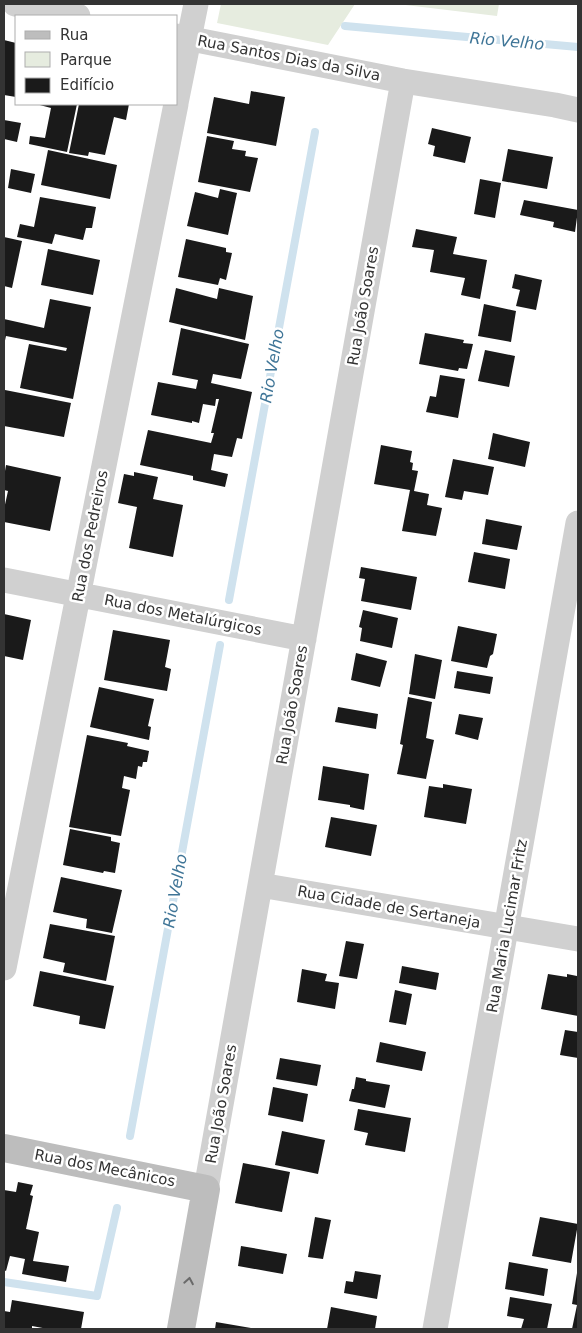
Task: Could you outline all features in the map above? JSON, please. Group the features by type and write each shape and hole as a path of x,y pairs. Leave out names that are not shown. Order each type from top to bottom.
{"main road":[{"name":"Rua dos Mecânicos","path":"4,1148 206,1189"},
{"name":"Rua João Soares","path":"181,1329 206,1189"}],"street":[{"path":"15,4 73,15"},
{"name":"Rua dos Pedreiros","path":"178,84 183,37 196,4"},
{"name":"Rua Santos Dias da Silva","path":"183,37 403,81 578,110"},
{"name":"Rua João Soares","path":"206,1189 403,81"},
{"name":"Rua dos Pedreiros","path":"4,968 176,105"},
{"name":"Rua Maria Lucimar Fritz","path":"435,1329 578,523"},
{"name":"Rua dos Metalúrgicos","path":"4,580 304,638"},
{"name":"Rua Cidade de Sertaneja","path":"260,885 578,939"}],"green space":[{"path":"221,4 355,4 328,45 217,23"},
{"path":"397,4 499,4 497,16"}],"building":[{"path":"4,40 15,43 15,97 4,95"},
{"path":"251,91 285,97 276,146 207,133 214,97 249,104"},
{"path":"40,105 77,105 67,152 29,144 30,136 45,138 51,108"},
{"path":"79,105 129,105 126,120 114,117 105,155 89,152 88,156 69,153"},
{"path":"4,120 21,123 17,142 4,139"},
{"path":"432,128 471,137 465,163 433,156 435,146 428,144"},
{"path":"207,136 234,141 232,149 246,151 245,156 258,158 250,192 198,182"},
{"path":"508,149 553,157 547,189 502,181"},
{"path":"48,150 117,165 110,199 41,185"},
{"path":"11,169 35,174 31,193 8,188"},
{"path":"480,179 501,183 495,218 474,214"},
{"path":"220,189 237,193 228,235 187,226 195,192 218,198"},
{"path":"40,197 96,207 92,228 86,228 83,240 55,234 52,244 17,237 20,224 34,227"},
{"path":"524,200 578,210 575,232 553,227 554,222 520,215"},
{"path":"416,229 457,237 453,254 487,260 480,299 461,295 465,278 430,272 434,250 412,247"},
{"path":"4,237 22,241 12,288 4,286"},
{"path":"186,239 226,248 226,252 232,253 226,280 220,278 218,285 178,277"},
{"path":"48,249 100,260 93,295 41,285"},
{"path":"515,274 542,280 536,310 516,306 520,290 512,288"},
{"path":"176,288 217,299 219,288 253,296 245,340 169,322"},
{"path":"50,299 91,307 73,399 20,388 29,344 66,351 67,348 6,336 4,345 4,319 44,328"},
{"path":"484,304 516,311 511,342 478,336"},
{"path":"181,328 249,344 241,379 213,374 211,383 252,392 242,439 237,438 232,457 214,454 211,470 228,474 225,487 193,480 193,476 140,465 148,430 211,443 214,433 211,433 219,399 216,399 215,406 203,404 199,423 151,415 158,382 196,389 198,380 172,375"},
{"path":"425,333 464,340 463,343 473,344 467,369 459,368 458,371 419,364"},
{"path":"485,350 515,356 509,387 478,381"},
{"path":"440,375 465,379 458,418 426,412 430,396 436,397"},
{"path":"5,390 71,403 64,437 4,426"},
{"path":"493,433 530,442 525,467 488,459"},
{"path":"381,445 412,451 410,462 413,463 412,470 418,471 414,491 429,494 427,505 442,508 436,536 402,531 410,490 374,484"},
{"path":"453,459 494,467 488,495 464,491 462,500 445,497"},
{"path":"6,465 61,477 50,531 4,522 4,509 8,491 4,490"},
{"path":"134,472 158,477 153,499 183,505 173,557 129,548 137,507 118,503 124,474 134,476"},
{"path":"486,519 522,526 517,550 482,544"},
{"path":"474,552 510,559 505,589 468,582"},
{"path":"361,567 417,577 411,610 361,601 365,579 359,578"},
{"path":"363,610 398,618 392,648 360,641 362,628 359,627"},
{"path":"4,614 31,620 23,660 4,656"},
{"path":"458,626 497,634 493,654 490,656 487,668 451,661"},
{"path":"113,630 170,640 165,667 171,669 167,691 104,680"},
{"path":"356,653 387,661 380,687 351,680"},
{"path":"415,654 442,660 435,699 409,694"},
{"path":"457,671 493,677 490,694 454,688"},
{"path":"99,687 154,699 148,726 151,727 149,740 90,727"},
{"path":"408,697 432,702 426,738 434,740 426,779 397,774 403,745 400,744"},
{"path":"338,707 378,714 376,729 335,722"},
{"path":"459,714 483,718 478,740 455,734"},
{"path":"87,735 128,743 127,746 149,751 147,762 143,762 142,767 138,766 136,779 124,776 122,788 130,790 121,836 69,827"},
{"path":"323,766 369,774 364,810 350,807 350,805 318,800"},
{"path":"443,784 472,789 466,824 424,817 429,786 443,788"},
{"path":"331,817 377,825 371,856 325,847"},
{"path":"70,829 111,837 111,841 120,843 115,873 104,871 103,873 63,865"},
{"path":"61,877 122,890 112,933 86,928 87,919 53,912"},
{"path":"50,924 115,936 106,981 63,972 65,963 43,958"},
{"path":"346,941 364,944 357,979 339,976"},
{"path":"402,966 439,973 436,990 399,983"},
{"path":"302,969 327,974 325,981 339,983 335,1009 297,1002"},
{"path":"40,971 114,986 105,1029 79,1024 80,1016 33,1006"},
{"path":"548,974 567,977 567,974 577,976 578,1016 541,1009"},
{"path":"395,990 412,994 406,1025 389,1022"},
{"path":"565,1030 578,1032 578,1058 560,1055"},
{"path":"380,1042 426,1052 422,1071 376,1062"},
{"path":"280,1058 321,1065 317,1086 276,1079"},
{"path":"356,1077 366,1079 366,1081 390,1085 385,1108 349,1101"},
{"path":"273,1087 308,1094 303,1122 268,1115"},
{"path":"358,1109 411,1118 405,1152 365,1145 368,1133 354,1130"},
{"path":"282,1131 325,1140 318,1174 275,1165"},
{"path":"243,1163 290,1172 282,1212 235,1203"},
{"path":"18,1182 33,1185 30,1195 33,1196 26,1229 39,1232 33,1261 69,1266 66,1282 22,1274 25,1259 10,1256 6,1271 4,1270 4,1190 16,1192"},
{"path":"315,1217 331,1220 323,1259 308,1257"},
{"path":"540,1217 578,1224 571,1263 532,1256"},
{"path":"241,1246 287,1254 283,1274 238,1266"},
{"path":"509,1262 548,1269 544,1296 505,1289"},
{"path":"355,1271 381,1275 377,1299 344,1293 346,1281 353,1282"},
{"path":"577,1273 578,1329 572,1329 577,1305 572,1304"},
{"path":"510,1297 552,1304 547,1329 521,1329 524,1319 507,1316"},
{"path":"12,1300 84,1312 81,1329 48,1329 32,1326 32,1329 4,1329 4,1311 10,1312"},
{"path":"331,1307 377,1316 375,1329 327,1329"},
{"path":"216,1322 251,1328 251,1329 215,1329"}],"waterway":[{"name":"Rio Velho","path":"345,26 578,47"},
{"name":"Rio Velho","path":"229,600 315,132"},
{"name":"Rio Velho","path":"130,1136 220,645"},
{"name":"Rio Velho","path":"4,1282 97,1296 117,1208"}]}
